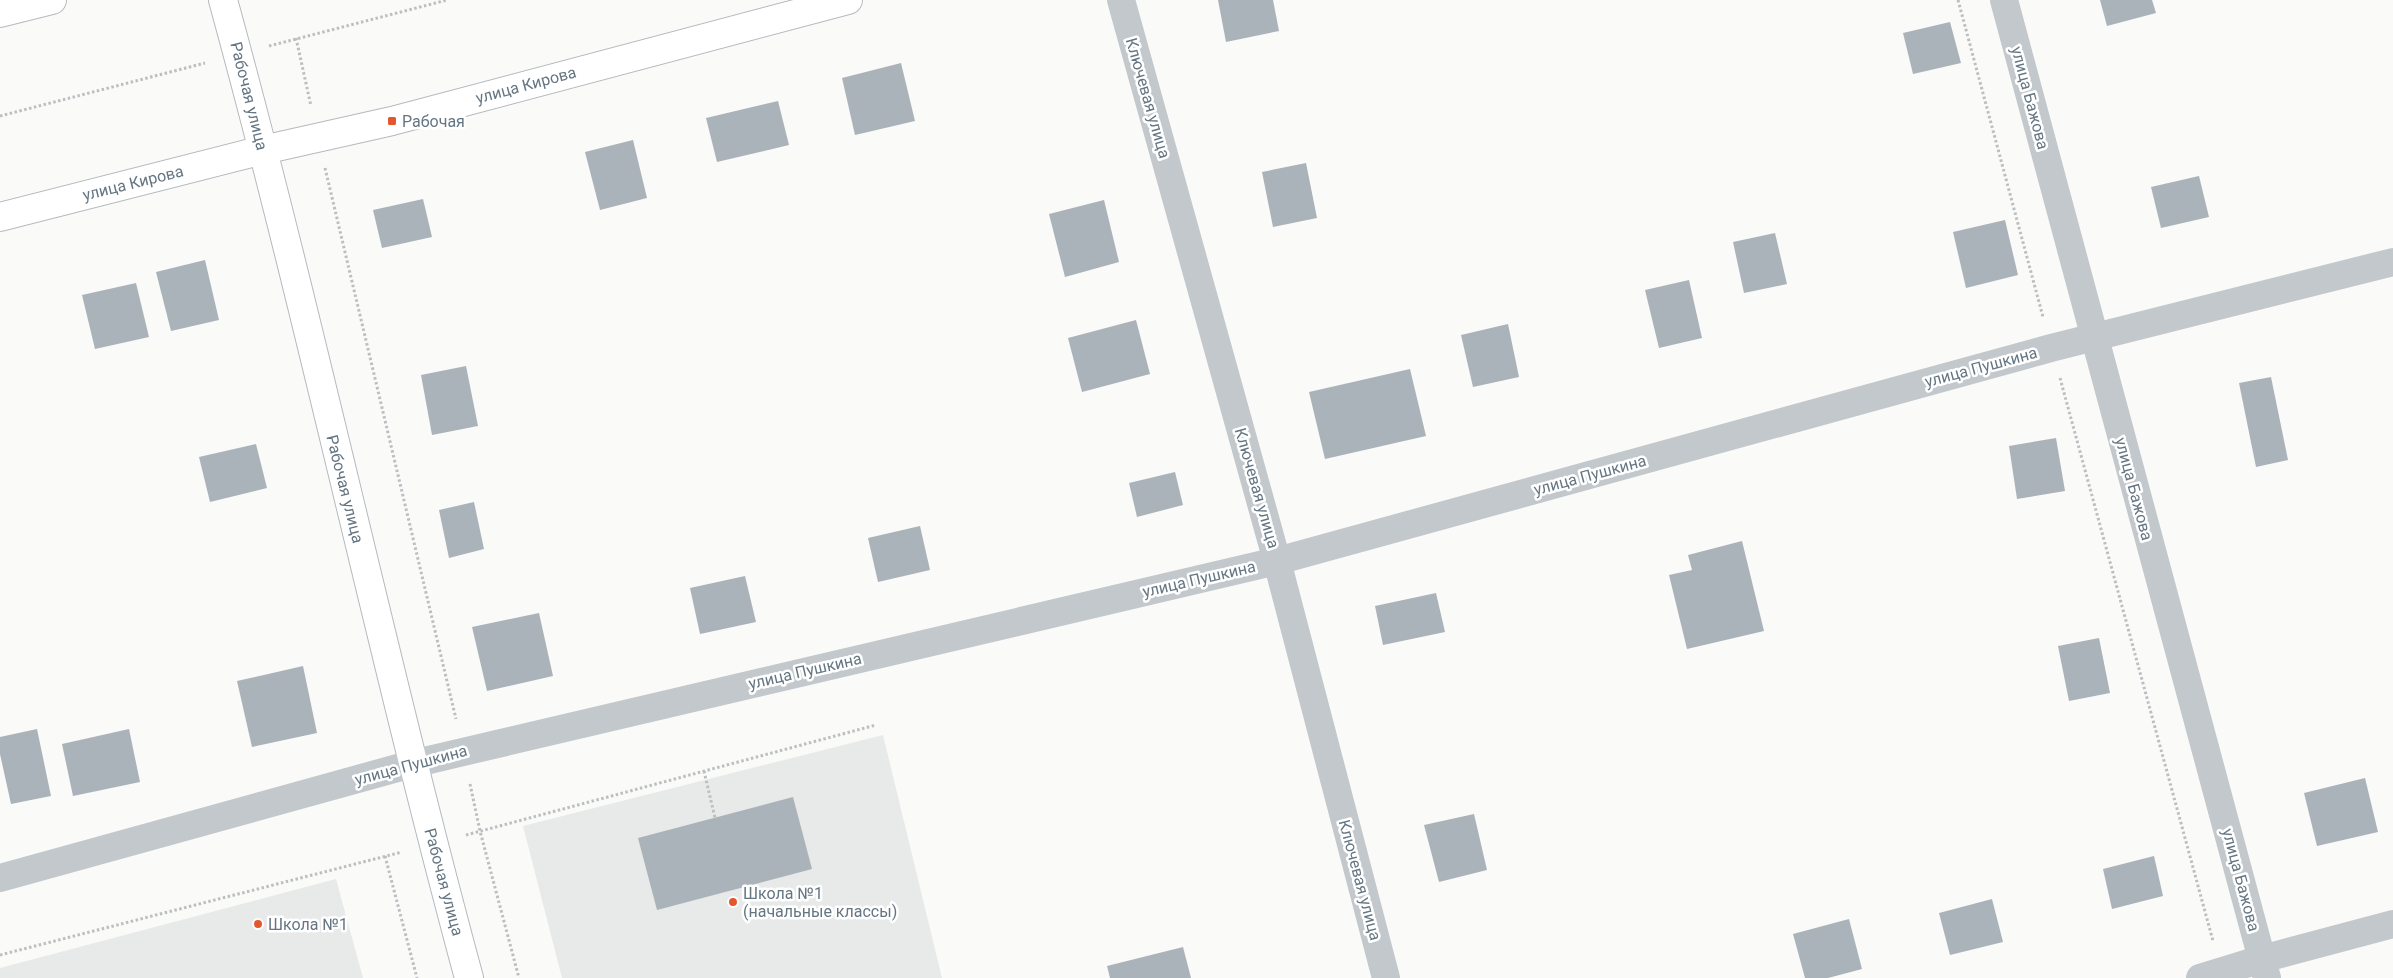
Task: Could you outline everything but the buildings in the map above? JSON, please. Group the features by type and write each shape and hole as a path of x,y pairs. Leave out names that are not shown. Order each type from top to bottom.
{"main road":[{"path":"0,14 52,0"},
{"name":"Рабочая улица","path":"223,0 263,150 412,764 469,978"},
{"name":"улица Кирова","path":"0,217 263,150 318,139 848,0"}],"street":[{"name":"Ключевая улица","path":"1121,0 1277,561 1386,978"},
{"name":"улица Бажова","path":"2004,0 2093,337 2265,968"},
{"name":"улица Пушкина","path":"0,878 463,751 1277,561 2051,348 2393,262"},
{"path":"2211,975 2265,968 2393,924"}],"path":[{"path":"1958,0 2051,348 2211,975"},
{"path":"296,38 318,139 463,751 480,831 519,978"},
{"path":"704,772 715,818"},
{"path":"385,856 417,978"}],"shaded area":[{"name":"Школа №1 (начальные классы)","path":"883,735 942,978 562,978 523,826"},
{"name":"Школа №1","path":"336,879 363,978 0,978 0,968"}],"place":[{"name":"Рабочая","path":"392,121"},
{"name":"Школа №1 (начальные классы)","path":"733,902"},
{"name":"Школа №1","path":"258,924"}]}
